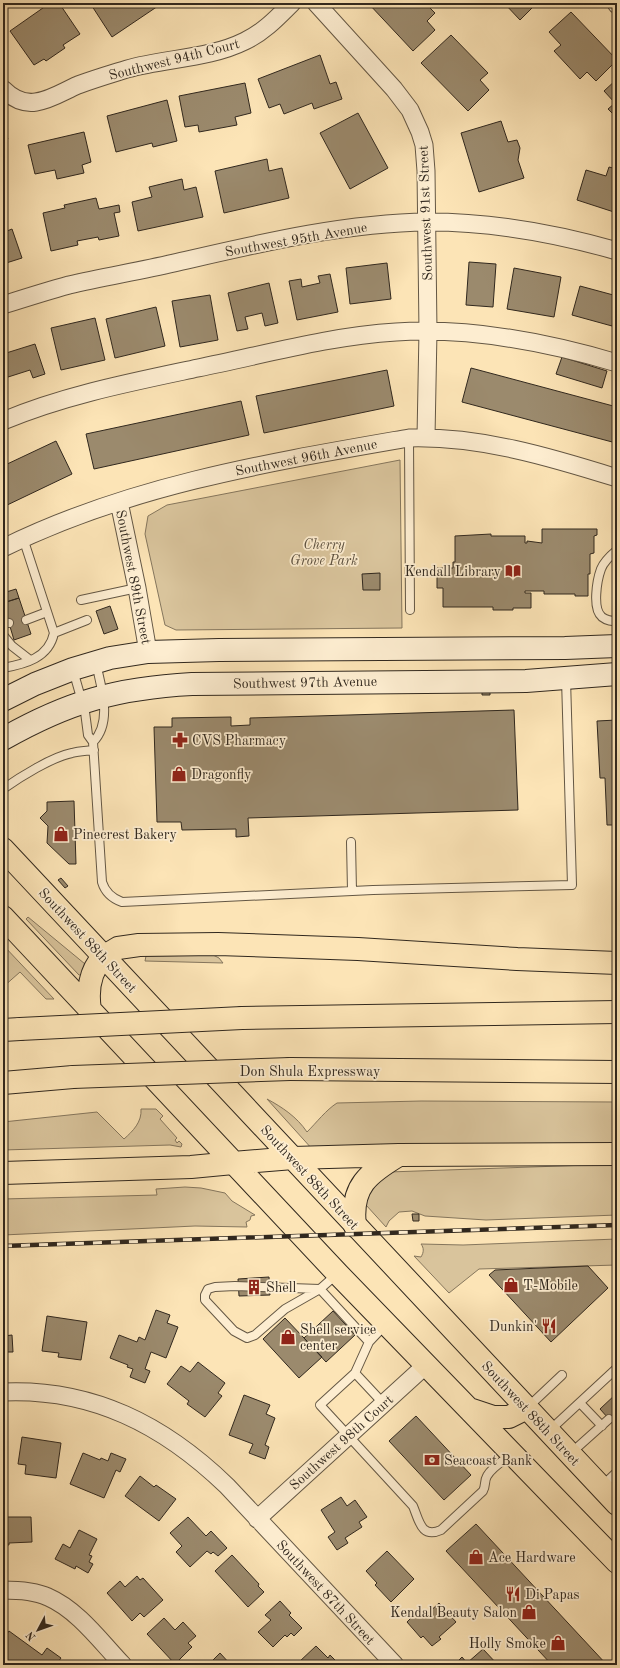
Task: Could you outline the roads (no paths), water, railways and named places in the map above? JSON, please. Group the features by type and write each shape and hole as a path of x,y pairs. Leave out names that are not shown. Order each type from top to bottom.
{"main road":[{"name":"Southwest 88th Street","path":"3,849 617,1504"},
{"path":"3,917 338,1274 617,1562"},
{"path":"90,1010 88,998 91,976 98,963 103,957 118,948 139,945 218,944 358,949 517,959 617,963"},
{"path":"12,1029 242,1018 617,1012"},
{"name":"Don Shula Expressway","path":"3,1083 73,1077 290,1069 617,1072"},
{"path":"3,1173 191,1167 293,1158 399,1155 617,1154"},
{"path":"355,1226 353,1212 361,1187 375,1170 399,1155"},
{"path":"469,1409 493,1417 509,1417 527,1408"}],"street":[{"name":"Southwest 94th Court","path":"3,89 23,102 48,100 89,81 151,62 189,57 237,45 265,29 292,3"},
{"name":"Southwest 91st Street","path":"316,3 394,89 415,120 424,145 426,171 428,331 417,437"},
{"name":"Southwest 95th Avenue","path":"3,305 69,285 243,247 350,228 427,222 454,223 502,228 590,243 617,251"},
{"path":"3,421 62,400 292,348 395,332 428,331 505,336 581,353 617,363"},
{"name":"Southwest 96th Avenue","path":"3,548 62,521 159,489 266,464 417,437 492,444 530,452 617,478"},
{"name":"Southwest 89th Street","path":"119,502 137,588 148,652"},
{"path":"6,696 73,669 96,662 148,652 219,650 565,648 617,646"},
{"path":"565,648 566,678"},
{"path":"148,652 155,686"},
{"name":"Southwest 97th Avenue","path":"3,739 38,720 82,702 102,696 155,686 192,684 526,681 617,674"},
{"name":"Southwest 98th Court","path":"257,1518 426,1365"},
{"name":"Southwest 87th Street","path":"3,1392 16,1391 51,1394 89,1401 133,1417 172,1441 206,1466 257,1518 394,1665"},
{"path":"3,1590 29,1592 48,1597 85,1624 123,1665"}],"lane":[{"path":"410,610 417,437"},
{"path":"3,668 17,665 39,656 47,650 52,643 54,633 23,538"},
{"path":"617,550 602,568 598,578 597,598 597,608 600,616 607,620 617,621"},
{"path":"81,600 137,588"},
{"path":"26,620 47,612"},
{"path":"54,633 87,620"},
{"path":"3,635 22,656 30,660"},
{"path":"3,789 32,771 61,757 94,746 99,736 104,713 96,662"},
{"path":"73,669 82,702 88,735 94,746 102,882 109,895 122,902 352,892 572,885 566,678"},
{"path":"351,842 352,892"},
{"path":"338,1274 320,1289 285,1309 255,1335 247,1338 234,1331 209,1305 205,1300 204,1295 208,1289 215,1287 236,1286 320,1289 368,1342"},
{"path":"386,1324 368,1342 355,1373 320,1405 413,1506 422,1528 428,1532 435,1533 441,1530 482,1491 485,1487 485,1481 490,1471 512,1453"},
{"path":"549,1431 617,1368"},
{"path":"355,1373 384,1403"},
{"path":"527,1408 562,1375"},
{"path":"580,1403 602,1426"},
{"path":"570,1454 609,1419"},
{"path":"601,1487 617,1472"}],"railway":[{"path":"3,1246 617,1225"}],"place":[{"name":"Kendall Library","path":"513,571"},
{"name":"CVS Pharmacy","path":"180,740"},
{"name":"Dragonfly","path":"179,774"},
{"name":"Pinecrest Bakery","path":"61,834"},
{"name":"T-Mobile","path":"511,1285"},
{"name":"Shell","path":"254,1287"},
{"name":"Dunkin'","path":"549,1326"},
{"name":"Shell service center","path":"288,1337"},
{"name":"Seacoast Bank","path":"432,1460"},
{"name":"Ace Hardware","path":"476,1557"},
{"name":"Di Papas","path":"513,1594"},
{"name":"Kendal Beauty Salon","path":"529,1612"},
{"name":"Holly Smoke","path":"558,1643"}],"park label":[{"name":"Cherry Grove Park","path":"324,552"}]}
